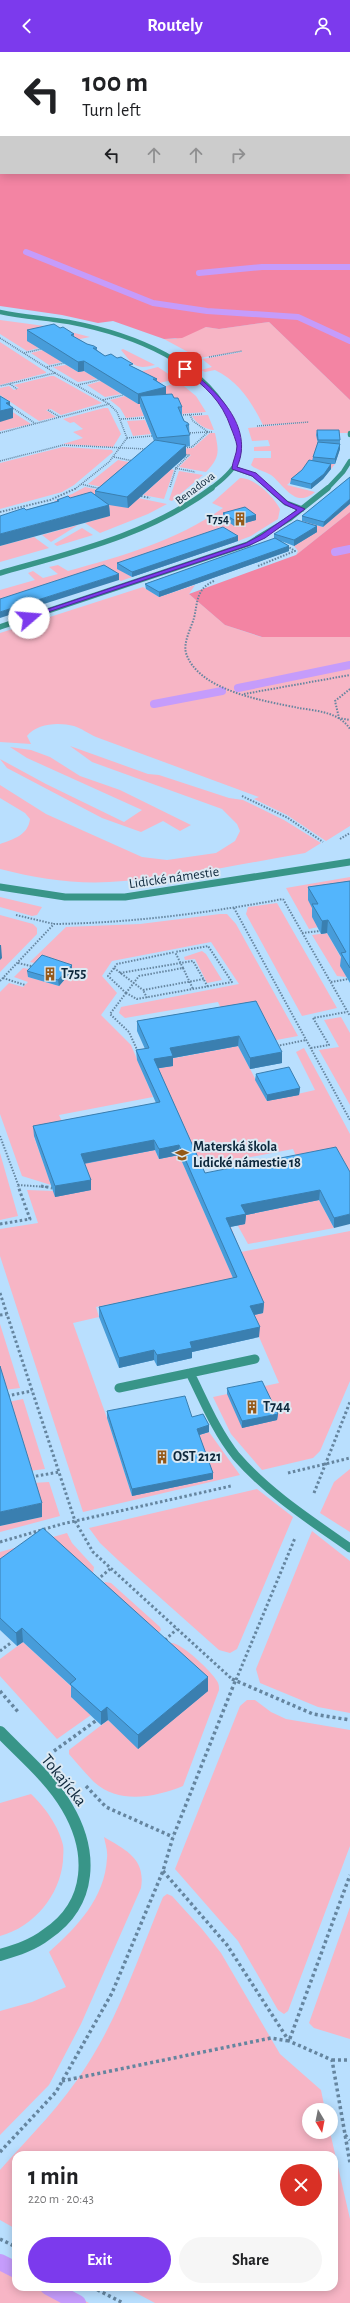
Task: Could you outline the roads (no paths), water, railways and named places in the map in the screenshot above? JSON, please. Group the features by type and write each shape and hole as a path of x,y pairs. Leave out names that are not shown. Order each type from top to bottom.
{"street":[{"name":"Benadova","path":"0,312 63,321 116,335 160,354 176,363 206,384 224,405 235,428 239,443 240,456 234,468 224,479 176,515 155,525 102,544 0,573"},
{"path":"0,627 248,544 263,536 302,509 333,483 350,461"},
{"path":"234,468 254,474 286,503 302,509"},
{"name":"Lidické námestie","path":"0,887 65,897 125,897 270,876 350,862"},
{"path":"119,1388 255,1359"},
{"path":"190,1373 221,1434 236,1455 260,1479 305,1516 350,1548"},
{"name":"Tokajícka","path":"0,1732 67,1806 79,1829 86,1854 80,1899 68,1918 47,1936 25,1949 0,1956"}],"waterway":[{"path":"26,252 153,303 207,311 298,317 350,341"},
{"path":"199,273 262,267 350,267"},
{"path":"335,552 350,549"},
{"path":"238,688 350,665"},
{"path":"154,704 222,691"},
{"path":"0,2262 12,2268"},
{"path":"56,2291 78,2303"}],"place":[{"name":"T754","path":"240,519"},
{"name":"T755","path":"50,974"},
{"name":"Materská škola Lidické námestie 18","path":"182,1155"},
{"name":"T744","path":"252,1407"},
{"name":"OST 2121","path":"162,1457"}]}
